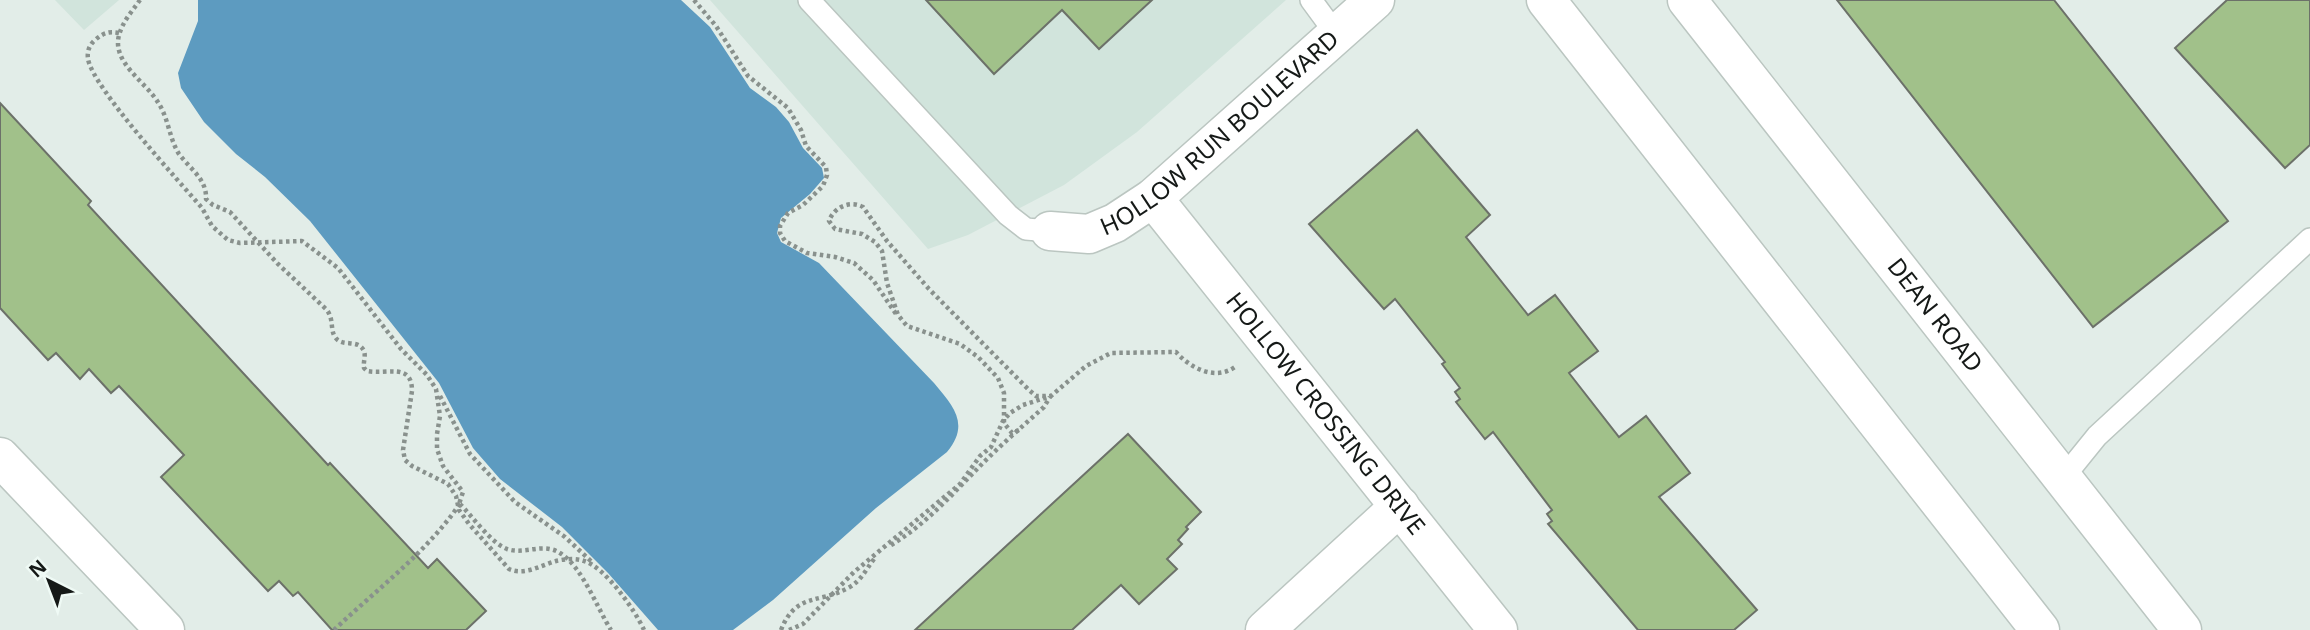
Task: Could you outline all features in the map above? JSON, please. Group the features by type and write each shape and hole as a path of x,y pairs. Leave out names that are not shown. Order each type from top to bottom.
{"main road":[{"name":"HOLLOW RUN BOULEVARD","path":"1050,231 1089,233 1115,223 1153,198 1375,0"},
{"path":"1546,0 2040,630"},
{"name":"DEAN ROAD","path":"1687,0 2182,630"},
{"name":"HOLLOW CROSSING DRIVE","path":"1153,198 1497,630"},
{"path":"0,457 165,630"},
{"path":"1265,630 1399,506"}],"lane":[{"path":"809,0 1009,215 1026,229 1050,231"},
{"path":"1311,0 1336,34"},
{"path":"2063,478 2097,436 2310,239"}],"path":[{"path":"140,0 119,33 119,53 160,105 173,143 202,180 206,199 213,205 226,208 294,281 327,310 332,317 333,332 337,340 357,344 362,348 365,355 363,368 367,371 402,372 409,376 412,391 403,456 412,466 449,484 459,505 508,549 524,551 544,548 559,552 569,560 611,630"},
{"path":"694,0 716,26 748,76 788,107 801,130 806,146 825,167 827,175 823,186 803,205 788,213 779,226 785,241 807,253 854,263 873,280 901,319 911,328 960,344 978,357 1002,386 1003,421 1009,431 1016,432"},
{"path":"119,33 108,32 90,45 88,62 117,106 202,208 212,226 221,236 240,243 302,241 338,268 401,349 427,375 470,454 515,502 565,537 598,569 629,605 644,630"},
{"path":"901,319 887,283 882,251 875,242 862,234 842,232 831,225 829,220 837,209 852,204 863,207 887,241 929,289 1028,390 1035,396 1051,396"},
{"path":"781,630 791,611 798,605 857,583 872,561 959,490 1044,407 1051,396 1086,366 1111,353 1176,352 1187,364 1199,370 1229,372 1269,345"},
{"path":"334,630 426,544 459,505 463,492 443,467 437,449 440,404 436,389"},
{"path":"789,630 803,624 854,572 960,484 980,456 991,447 1010,412 1051,396"},
{"path":"459,505 459,510 469,524 513,571 530,570 569,560 584,561 598,569"}],"shaded area":[{"path":"55,0 119,0 84,30"},
{"path":"710,0 1286,0 1137,132 1064,185 968,235 928,249"}],"water":[{"path":"198,0 681,0 710,27 750,88 776,107 789,122 803,148 822,168 824,178 810,194 781,218 777,233 781,242 819,263 934,383 957,416 954,442 947,452 876,508 773,600 733,630 658,630 608,573 562,527 500,479 473,448 439,383 310,221 204,122 181,88 178,73 198,21"}],"building":[{"path":"926,0 1152,0 1099,49 1062,10 994,74"},
{"path":"1837,0 2054,0 2228,221 2093,327"},
{"path":"2227,0 2310,0 2310,145 2285,168 2175,48"},
{"path":"0,103 91,201 88,205 328,465 330,463 428,568 437,559 486,611 466,630 332,630 298,592 293,596 279,581 268,591 161,477 184,455 119,386 111,393 89,369 80,379 56,353 48,360 0,308"},
{"path":"1417,130 1490,215 1466,237 1528,315 1555,295 1598,351 1569,373 1619,437 1646,416 1690,473 1659,497 1757,610 1734,630 1638,630 1548,524 1552,521 1547,514 1552,510 1493,432 1485,439 1456,402 1460,399 1455,392 1460,388 1442,364 1445,362 1395,299 1384,309 1309,224"},
{"path":"1128,434 1201,512 1178,540 1182,544 1167,559 1177,569 1139,604 1121,585 1072,630 915,630"}]}
